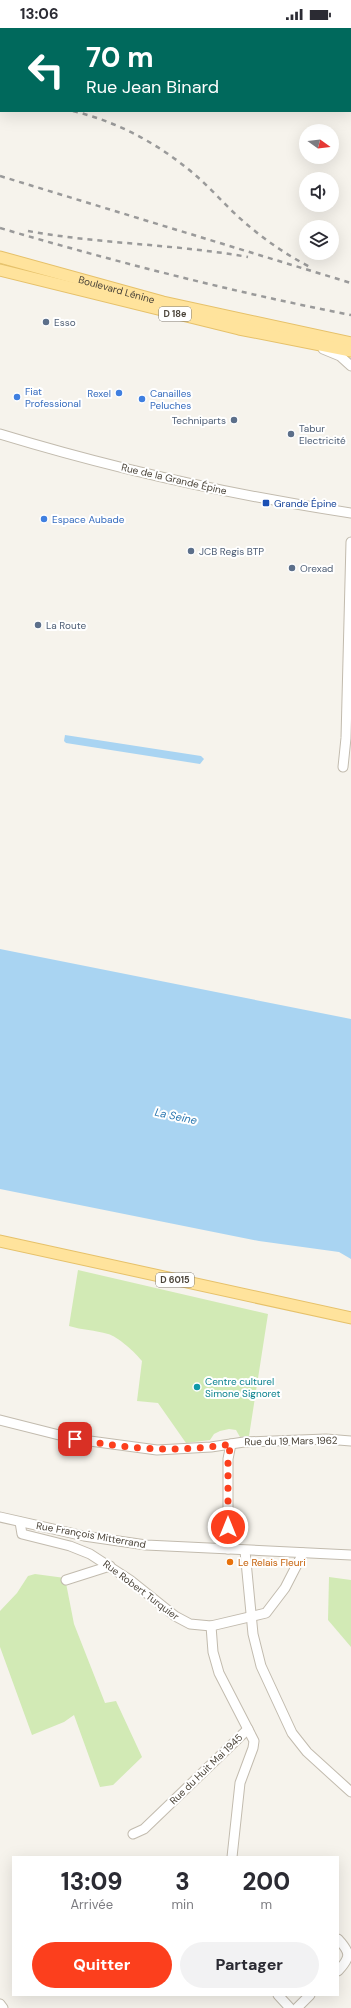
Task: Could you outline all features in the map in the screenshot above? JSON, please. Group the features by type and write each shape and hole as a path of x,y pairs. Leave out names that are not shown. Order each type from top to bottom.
{"main road":[{"name":"Boulevard Lénine","path":"0,257 163,302 351,343"},
{"name":"Boulevard Lénine","path":"0,270 223,325 351,351"},
{"name":"D 6015","path":"0,1241 351,1318"}],"street":[{"path":"313,344 340,356 351,366"},
{"name":"Rue de la Grande Épine","path":"0,434 87,460 179,481 351,513"},
{"path":"343,767 346,738 350,628 351,542"},
{"name":"Rue du 19 Mars 1962","path":"0,1420 75,1439 141,1449 182,1449 231,1444 326,1439 351,1441"},
{"path":"228,1549 228,1458 231,1444"},
{"name":"Rue François Mitterrand","path":"0,1517 84,1536 133,1544 245,1551 351,1555"},
{"name":"Rue Robert Turquier","path":"20,1522 20,1531 24,1535 80,1550 110,1566 183,1622 196,1625 211,1626 266,1613 270,1610 285,1588 303,1552"},
{"path":"245,1551 252,1634 261,1666 292,1733 307,1752 351,1792"},
{"path":"66,1580 110,1566"},
{"name":"Rue du Huit Mai 1945","path":"134,1834 144,1829 248,1729 219,1673 213,1652 211,1626"},
{"path":"232,1856 240,1783 253,1748 254,1741 248,1729"},
{"path":"339,1940 349,1954 348,1961 339,1970"},
{"path":"297,2008 309,1996"},
{"path":"0,2004 3,2008"}],"green space":[{"path":"78,1270 268,1314 249,1436 240,1437 236,1430 229,1429 214,1434 210,1440 186,1443 158,1403 137,1401 142,1361 126,1345 112,1335 69,1326"},
{"path":"35,1574 65,1578 74,1624 105,1703 116,1701 142,1757 113,1785 100,1787 74,1715 64,1722 32,1735 0,1647 0,1611 17,1593 28,1576"},
{"path":"329,1577 351,1580 351,1647 328,1620"}],"water":[{"path":"65,735 201,756 204,759 200,764 66,743 64,741"},
{"name":"La Seine","path":"0,949 351,1019 351,1259 339,1252 259,1241 0,1189"}],"railway":[{"path":"76,112 106,121 122,128 167,153 199,178 231,210 259,234 289,255 310,267"},
{"path":"0,176 351,283"},
{"path":"0,228 175,276 351,315"},
{"path":"28,231 82,239 193,249 248,257"}],"place":[{"name":"Esso","path":"46,322"},
{"name":"Rexel","path":"119,393"},
{"name":"Fiat Professional","path":"17,397"},
{"name":"Canailles Peluches","path":"142,399"},
{"name":"Techniparts","path":"234,420"},
{"name":"Tabur Electricité","path":"291,434"},
{"name":"Grande Épine","path":"266,503"},
{"name":"Espace Aubade","path":"44,519"},
{"name":"JCB Regis BTP","path":"191,551"},
{"name":"Orexad","path":"292,568"},
{"name":"La Route","path":"38,625"},
{"name":"Centre culturel Simone Signoret","path":"197,1387"},
{"name":"Le Relais Fleuri","path":"230,1562"}],"route":[{"path":"75,1439 106,1445 158,1450 211,1447 231,1444 228,1458 228,1527"}]}
